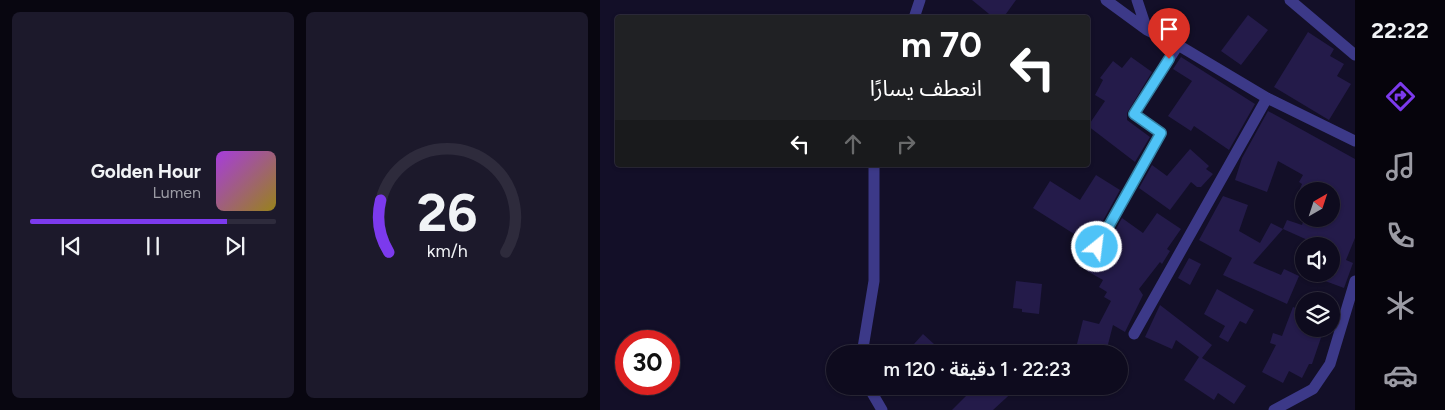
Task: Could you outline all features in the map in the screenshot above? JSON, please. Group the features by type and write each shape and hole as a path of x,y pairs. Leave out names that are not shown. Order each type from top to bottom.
{"street":[{"path":"915,15 920,0"},
{"path":"1106,0 1147,30 1178,45 1267,98 1355,141"},
{"path":"1137,0 1147,30"},
{"path":"1290,0 1355,54"},
{"path":"1097,247 1161,133 1134,114 1178,45"},
{"path":"1134,334 1267,98"},
{"path":"863,345 874,280 874,167"},
{"path":"1274,410 1313,389 1330,364 1355,281"},
{"path":"873,395 882,410"}],"building":[{"path":"972,0 1016,0 1005,15 990,15"},
{"path":"1248,15 1268,30 1241,65 1221,51"},
{"path":"1308,32 1334,49 1330,56 1344,64 1337,76 1351,84 1329,120 1274,87"},
{"path":"1131,57 1152,72 1127,113 1127,120 1150,137 1135,162 1090,128 1090,123 1105,101 1095,95 1103,80 1100,78 1113,61 1122,68"},
{"path":"1181,57 1255,104 1229,150 1194,126 1191,131 1168,116 1192,81 1173,69"},
{"path":"1268,111 1355,159 1355,238 1346,260 1353,263 1344,288 1328,282 1340,282 1340,237 1301,237 1283,229 1287,220 1295,223 1295,228 1340,228 1340,182 1299,182 1303,175 1278,161 1267,192 1235,180 1242,158"},
{"path":"1190,149 1209,166 1206,169 1213,174 1201,187 1197,187 1191,182 1170,210 1139,188 1152,165 1167,176"},
{"path":"1096,175 1120,190 1090,244 1033,208 1050,181 1080,200"},
{"path":"1223,196 1248,205 1239,231 1260,243 1271,223 1283,229 1253,263 1281,275 1284,269 1295,274 1296,282 1287,304 1223,275 1232,258 1199,240"},
{"path":"1157,213 1181,229 1167,249 1170,251 1162,264 1160,262 1139,289 1143,295 1125,332 1113,325 1108,345 1077,344 1083,320 1099,324 1111,301 1104,297 1107,292 1099,287 1103,280 1087,271 1096,254 1104,251 1122,218 1143,233"},
{"path":"1189,258 1201,264 1190,285 1178,278"},
{"path":"1016,281 1042,284 1039,314 1022,312 1022,309 1013,308"},
{"path":"1217,289 1254,310 1246,324 1240,321 1228,342 1219,337 1225,326 1204,314"},
{"path":"1160,305 1212,345 1202,358 1246,386 1234,404 1218,393 1214,400 1184,380 1199,357 1176,340 1172,349 1145,337"},
{"path":"1293,307 1295,308 1295,337 1321,337 1312,364 1309,364 1302,378 1289,371 1283,383 1262,372 1276,345 1270,343 1273,333 1282,336"},
{"path":"923,334 935,345 913,345"},
{"path":"967,395 1009,395 993,410 952,410"}],"route":[{"path":"1097,247 1161,133 1134,114 1169,59"}]}
